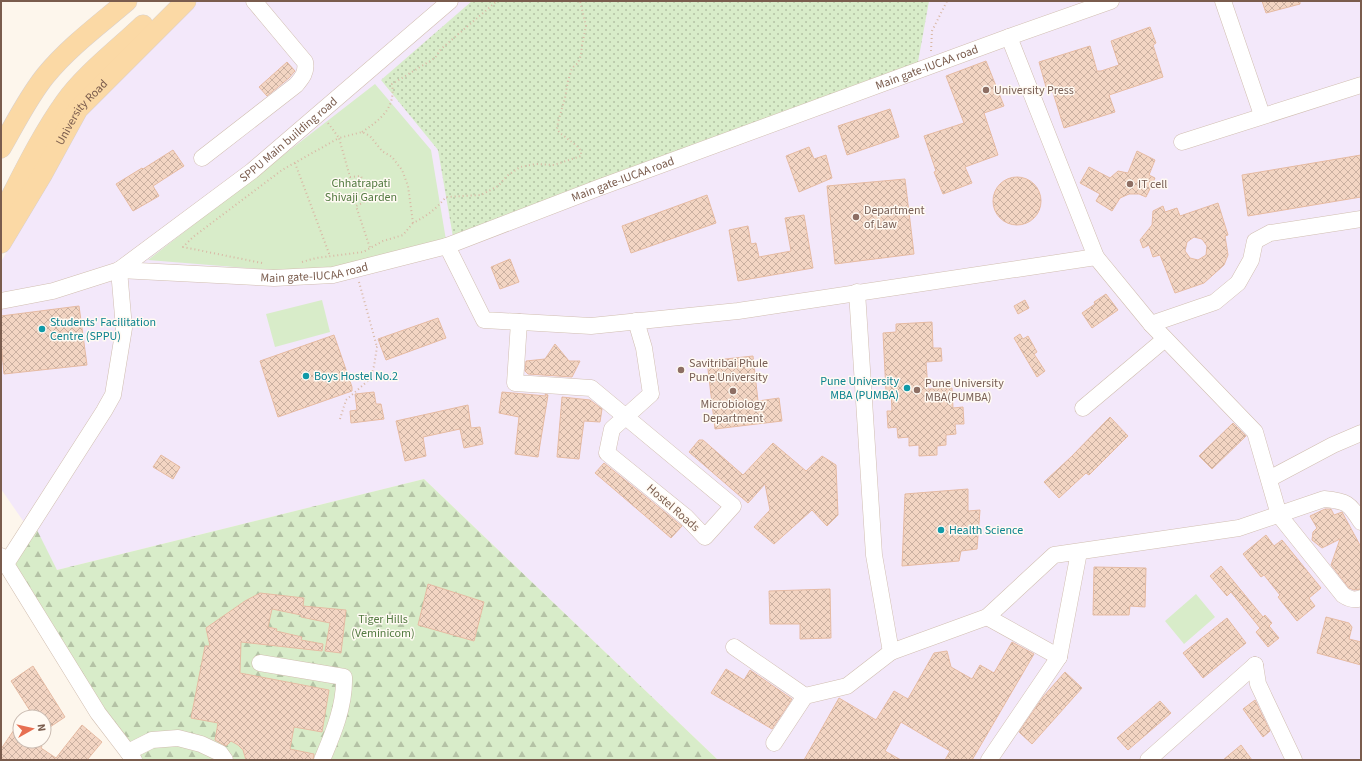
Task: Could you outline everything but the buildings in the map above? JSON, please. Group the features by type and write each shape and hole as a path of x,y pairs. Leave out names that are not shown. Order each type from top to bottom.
{"main road":[{"path":"1,148 23,110 46,76 82,38 127,1"},
{"path":"1,216 49,126 66,101 89,75 170,1"},
{"name":"University Road","path":"1,243 43,173 78,109 186,1"}],"street":[{"path":"202,158 296,85 305,74 306,62 254,1"},
{"name":"SPPU Main building road","path":"119,270 252,171 450,1"},
{"name":"Main gate-IUCAA road","path":"119,270 274,278 333,275 446,246 598,188 1111,1"},
{"path":"1223,1 1262,116"},
{"path":"1009,37 1096,257 1151,324 1255,432 1279,515 1343,595 1353,600 1361,598"},
{"path":"1182,142 1361,85"},
{"path":"1151,324 1215,302 1238,283 1251,260 1255,241 1270,234 1361,219"},
{"path":"446,246 484,320 591,326 738,311 1096,257"},
{"path":"1,301 53,291 119,270 124,328 113,395 104,411 4,560 98,713 131,756 152,740 178,738 201,744 220,752 226,760"},
{"path":"856,292 874,555 892,652"},
{"path":"626,416 651,394 644,348 636,321"},
{"name":"Hostel Roads","path":"519,322 515,383 591,388 626,416 733,506 705,537 686,517 607,453 612,430 626,416"},
{"path":"1083,408 1165,338"},
{"path":"1269,479 1333,445 1361,434"},
{"path":"774,743 805,696 847,686 892,652 987,617 1054,555 1238,528 1324,499 1339,500 1350,506 1361,522"},
{"path":"989,760 1058,657 1079,552"},
{"path":"987,617 1058,657"},
{"path":"734,647 805,696"},
{"path":"260,663 344,678 345,688 336,727 322,760"},
{"path":"1148,760 1255,665 1258,684 1294,760"}],"path":[{"path":"262,263 183,247 193,237 282,170 339,138 362,132 378,122 385,114 390,103 393,90 392,84 435,58 441,49 497,1"},
{"path":"298,263 330,256 362,252 383,241 403,235 413,223 427,216 436,209 446,197 481,195 498,186 507,176 520,167 536,164 554,166 581,156 581,151 577,146 557,129 572,68 578,63 582,55 582,45 586,26 580,1"},
{"path":"931,66 932,31 947,1"},
{"path":"320,112 339,138 350,177 361,176 368,200 356,206 370,248"},
{"path":"362,132 370,136 382,151 392,157 402,170 408,186 413,223"},
{"path":"295,163 330,256"},
{"path":"340,419 346,400 370,379 377,347 356,269"},
{"path":"377,347 381,346"}],"shaded area":[{"name":"Savitribai Phule Pune University","path":"187,1 1361,1 1361,760 718,760 424,479 57,570 1,489 1,262 108,74"}],"green space":[{"path":"472,1 929,1 918,62 453,237 438,150 381,80"},
{"name":"Chhatrapati Shivaji Garden","path":"375,84 431,150 447,246 333,275 148,260"},
{"path":"322,300 330,332 275,347 266,314"},
{"name":"Tiger Hills (Veminicom)","path":"424,479 718,760 134,760 6,564 33,522 57,570"},
{"path":"1196,594 1215,617 1184,644 1165,621"}],"place":[{"name":"University Press","path":"986,90"},
{"name":"IT cell","path":"1130,184"},
{"name":"Department of Law","path":"856,217"},
{"name":"Students' Facilitation Centre (SPPU)","path":"42,329"},
{"name":"Savitribai Phule Pune University","path":"681,370"},
{"name":"Boys Hostel No.2","path":"306,376"},
{"name":"Pune University MBA (PUMBA)","path":"907,388"},
{"name":"Pune University MBA(PUMBA)","path":"917,390"},
{"name":"Microbiology Department","path":"733,391"},
{"name":"Health Science","path":"941,530"}]}
